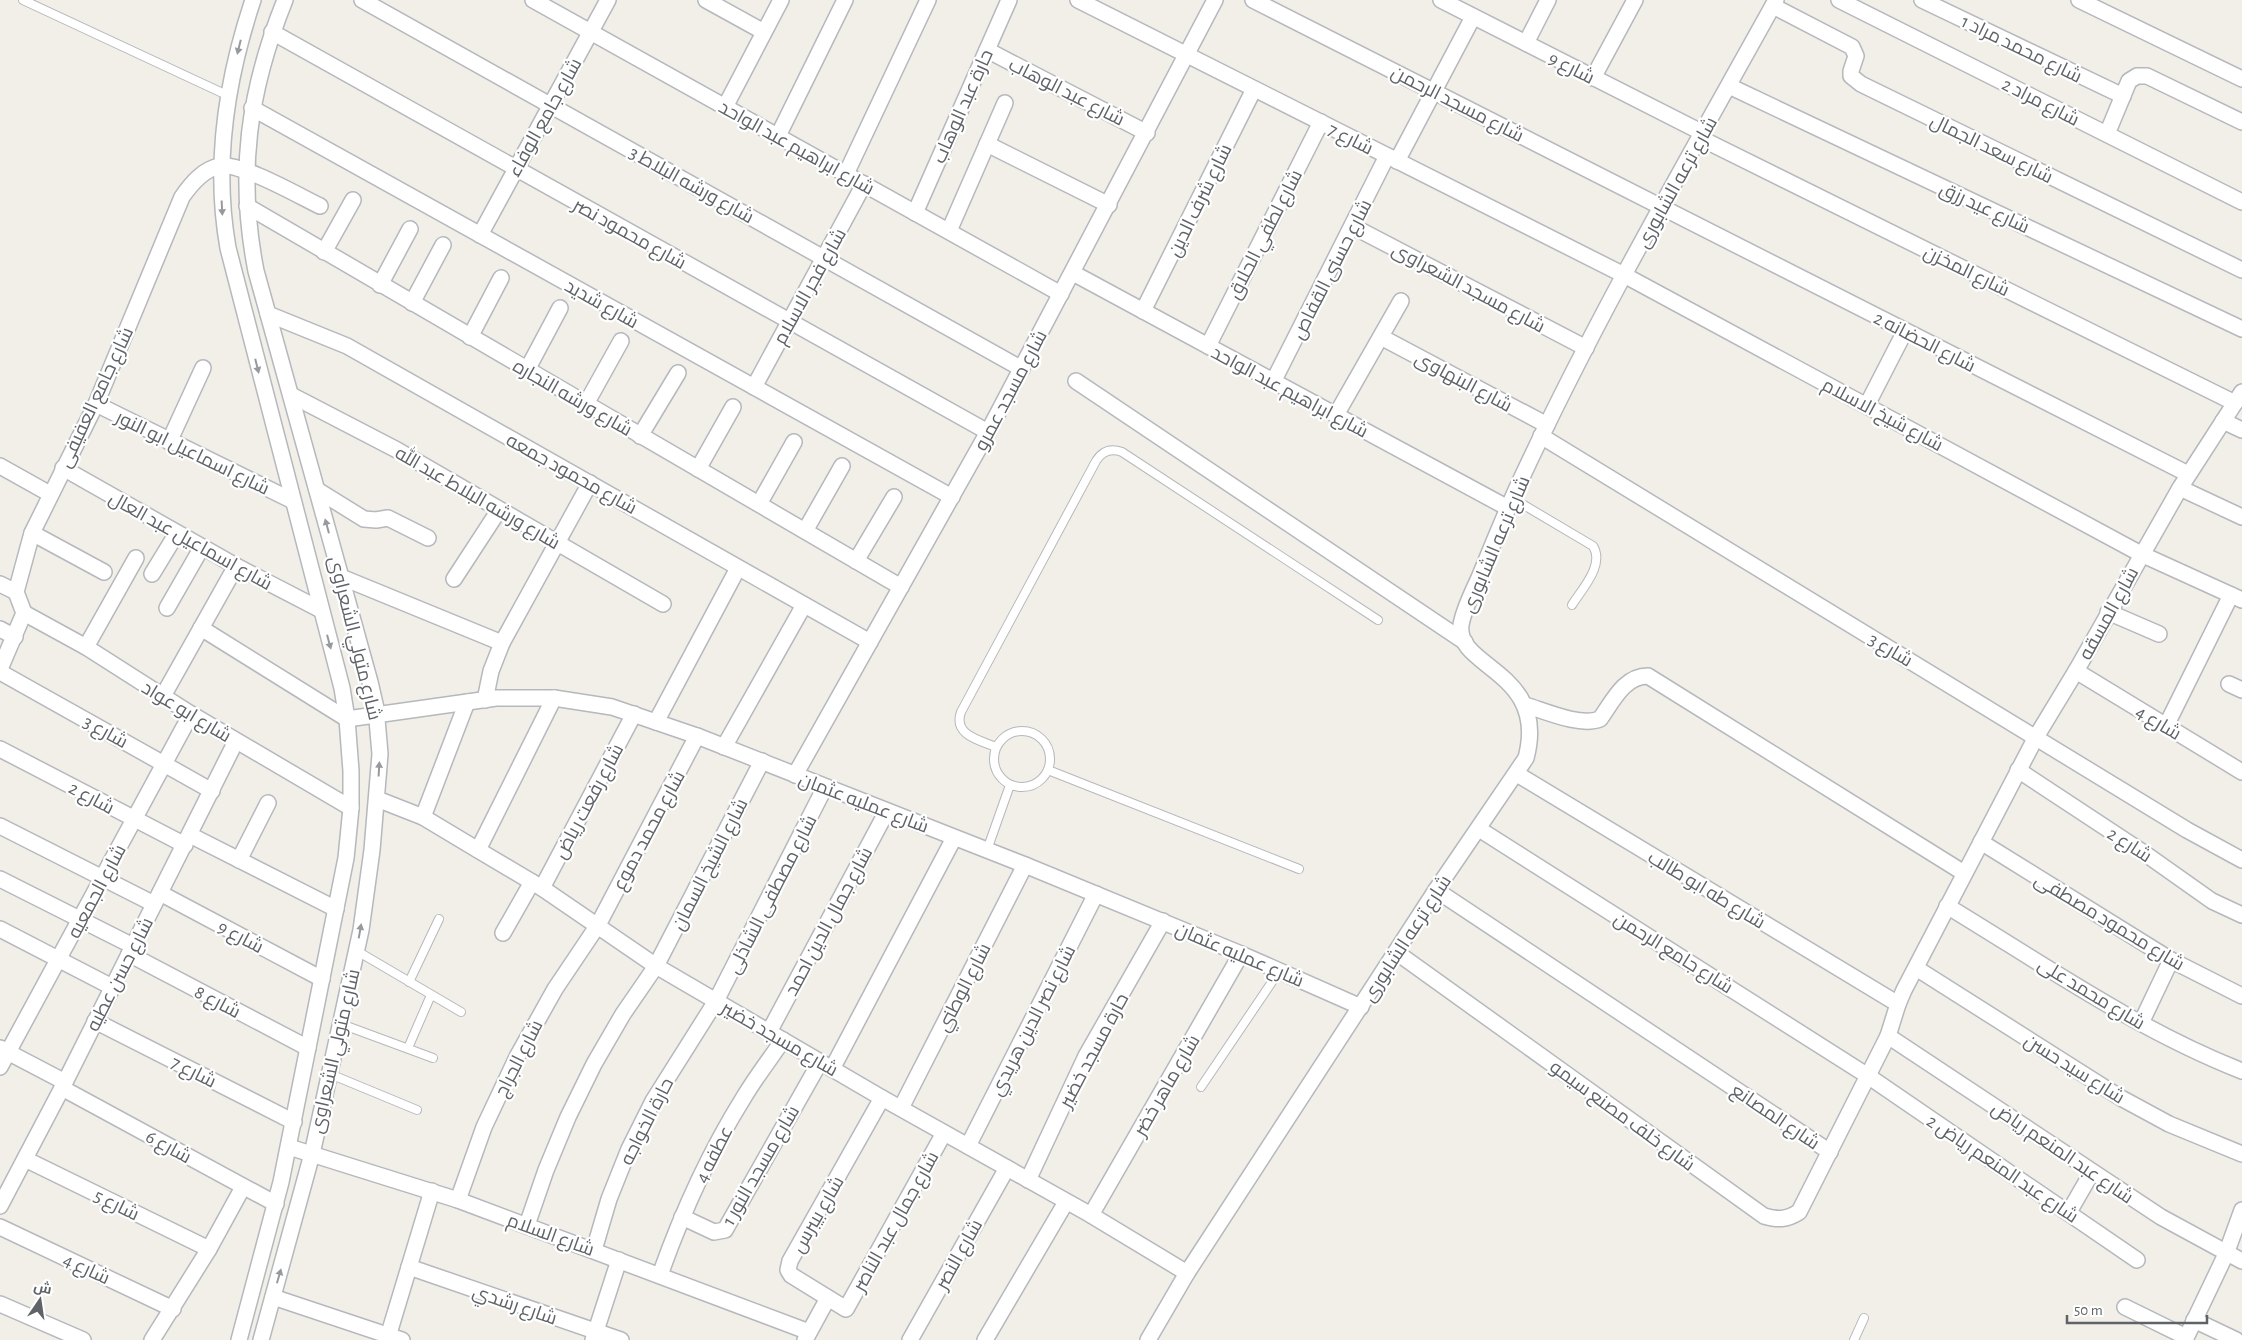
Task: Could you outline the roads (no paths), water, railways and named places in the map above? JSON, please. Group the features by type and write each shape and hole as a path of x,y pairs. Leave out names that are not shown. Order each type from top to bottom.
{"street":[{"name":"شارع متولي الشعراوى","path":"239,1340 276,1204 289,1147 346,858 351,808 351,771 347,719 342,688 291,500 228,248 221,212 222,166 229,96 243,29 253,0"},
{"name":"شارع متولي الشعراوى","path":"261,1340 312,1154 357,950 367,890 380,754 377,715 370,682 256,271 247,206 248,130 252,108 272,32 285,0"},
{"name":"شارع ورشه البلاط 3","path":"362,0 1022,369"},
{"name":"شارع ابراهيم عبد الواحد","path":"533,0 1061,294"},
{"name":"شارع جامع الوفاء","path":"480,235 608,0"},
{"path":"708,0 764,32"},
{"path":"725,107 781,0"},
{"path":"778,136 845,0"},
{"path":"846,174 928,0"},
{"name":"حارة عبد الوهاب","path":"915,212 1008,0"},
{"name":"شارع 7","path":"1078,0 1624,275"},
{"name":"شارع مسجد عمرو","path":"795,776 988,432 1109,206 1215,0"},
{"name":"شارع مسجد الرحمن","path":"1253,0 1662,206"},
{"name":"شارع 9","path":"1441,0 1466,9 1701,136"},
{"path":"1526,43 1548,0"},
{"path":"1594,78 1636,0"},
{"name":"شارع مراد 2","path":"1839,0 2242,202"},
{"name":"شارع محمد مراد 1","path":"1922,0 2123,96"},
{"path":"2079,0 2242,79"},
{"name":"شارع ترعه الشابورى","path":"1148,1340 1187,1273 1436,890 1517,774 1526,758 1531,741 1531,722 1525,704 1514,688 1464,642 1461,633 1465,610 1510,503 1586,348 1624,275 1774,3"},
{"name":"شارع سعد الجمال","path":"1774,3 1852,47 1856,56 1851,76 1861,84 2242,270"},
{"name":"شارع حسنى القفاص","path":"1274,382 1352,226 1434,91 1466,9"},
{"name":"شارع محمود نصر","path":"272,32 988,432"},
{"name":"شارع عبد الوهاب","path":"987,50 1147,133"},
{"path":"2107,134 2129,81 2137,76 2147,76 2242,122"},
{"name":"شارع عيد رزق","path":"1729,86 2242,329"},
{"name":"شارع شرف الدين","path":"1143,311 1254,88"},
{"path":"949,232 1005,103"},
{"name":"شارع شديد","path":"252,108 952,497"},
{"name":"شارع لطفي الحلاق","path":"1208,346 1321,122"},
{"name":"شارع المخزن","path":"1701,136 2239,398"},
{"path":"987,144 1109,206"},
{"path":"222,166 246,171 320,206"},
{"name":"شارع جامع العفيفى","path":"16,592 32,533 96,404 182,197 199,177 222,166"},
{"name":"شارع فجر الاسلام","path":"754,387 864,184"},
{"path":"324,252 353,200"},
{"name":"شارع ورشه النجاره","path":"247,206 901,586"},
{"name":"شارع الحضانه 2","path":"1662,206 2188,474"},
{"name":"شارع مسجد الشعراوى","path":"1352,226 1586,348"},
{"path":"380,285 410,229"},
{"path":"412,303 443,245"},
{"name":"شارع ابراهيم عبد الواحد","path":"1072,273 1336,415 1510,503"},
{"name":"شارع شيخ الاسلام","path":"1624,275 2141,554 2238,595"},
{"path":"470,337 501,278"},
{"path":"1336,415 1401,301"},
{"path":"527,370 560,308"},
{"name":"شارع محمود جمعه","path":"268,314 347,346 870,642"},
{"path":"1867,405 1905,331"},
{"name":"شارع البنهاوى","path":"1380,337 1544,431"},
{"path":"586,404 621,341"},
{"path":"169,442 203,368"},
{"path":"640,436 678,373"},
{"path":"1076,381 1464,642"},
{"name":"شارع ورشه البلاط عبد الله","path":"291,395 398,450 557,544 664,604"},
{"name":"شارع المسقه","path":"2036,737 2076,671 2188,474 2239,398"},
{"name":"شارع اسماعيل ابو النور","path":"96,404 169,442 291,500"},
{"path":"698,469 733,407"},
{"path":"2223,421 2242,430"},
{"name":"شارع 3","path":"1544,431 2187,830 2242,860"},
{"path":"759,504 794,442"},
{"path":"0,466 50,494"},
{"path":"805,531 842,466"},
{"name":"شارع اسماعيل عبد العال","path":"63,468 236,566 321,610"},
{"path":"484,700 491,671 502,643 590,484"},
{"path":"2180,488 2242,517"},
{"path":"317,490 364,519 388,518 428,538"},
{"path":"856,560 894,496"},
{"path":"454,579 499,510"},
{"path":"32,533 104,572"},
{"path":"152,574 177,533"},
{"path":"166,608 202,547"},
{"path":"86,648 136,558"},
{"path":"163,696 236,566"},
{"path":"656,722 738,568"},
{"path":"341,577 502,643"},
{"path":"0,584 16,592 24,613 0,671"},
{"path":"2166,726 2238,595"},
{"path":"724,747 804,605"},
{"path":"2108,612 2158,634"},
{"name":"شارع ابو عواد","path":"24,613 86,648 191,714 351,808"},
{"path":"201,628 347,719"},
{"path":"0,629 15,637"},
{"name":"شارع 3","path":"0,671 212,791"},
{"name":"شارع 4","path":"2076,671 2242,772"},
{"path":"1525,704 1578,720 1593,722 1600,719 1629,680 1638,676 1648,676 1964,873"},
{"path":"478,850 554,698"},
{"name":"شارع عمليه عثمان","path":"347,719 484,700 554,698 612,706 762,761 795,776 1025,865 1280,970 1361,1007"},
{"path":"423,818 467,702"},
{"name":"شارع الجمعيه","path":"0,1067 4,1050 59,959 191,714"},
{"name":"شارع رفعت رياض","path":"503,933 537,885 634,714"},
{"name":"شارع محمد دموع","path":"598,925 697,736"},
{"name":"شارع المصانع","path":"1436,890 1830,1152 1888,1036 1898,1004 1964,873 2036,737"},
{"name":"شارع حسن عطيه","path":"0,1206 64,1085 188,840 236,740"},
{"name":"شارع 2","path":"0,749 134,819 239,860 336,909"},
{"name":"شارع الشيخ السمان","path":"527,1225 546,1170 594,1064 656,966 762,761"},
{"name":"شارع 2","path":"2018,770 2147,855 2212,901 2242,915"},
{"name":"شارع طه ابو طالب","path":"1517,774 1898,1004"},
{"name":"شارع مصطفى الشاذلى","path":"716,1001 825,787"},
{"name":"شارع مسجد خضير","path":"377,798 423,818 478,850 537,885 656,966 882,1098 1091,1215 1187,1273"},
{"path":"239,860 268,803"},
{"name":"شارع جمال الدين احمد","path":"769,1032 887,811"},
{"name":"شارع 9","path":"0,826 102,878 157,899 322,979"},
{"name":"شارع جامع الرحمن","path":"1479,829 1868,1076"},
{"path":"826,1065 954,838"},
{"name":"شارع محمود مصطفى","path":"1981,842 2171,960 2242,996"},
{"name":"شارع الوطني","path":"901,1108 1025,865"},
{"name":"شارع 8","path":"0,879 80,919 131,950 308,1048"},
{"name":"شارع نصر الدين هريدي","path":"968,1146 1096,894"},
{"name":"شارع محمد على","path":"1947,906 2141,1023 2204,1056 2242,1071"},
{"name":"حارة مسجد خضير","path":"1028,1180 1086,1056 1163,921"},
{"name":"شارع الجراج","path":"458,1200 484,1127 517,1057 555,989 598,925"},
{"path":"0,929 112,987"},
{"name":"شارع خلف مصنع سيمو","path":"1396,952 1764,1216 1777,1220 1789,1218 1799,1212 1830,1152"},
{"name":"شارع ماهر خضر","path":"1091,1215 1241,954"},
{"path":"2141,1023 2171,960"},
{"name":"شارع سيد حسن","path":"1916,968 2121,1098 2169,1124 2242,1154"},
{"name":"حارة الخواجه","path":"594,1250 609,1199 629,1149 653,1101 716,1001"},
{"name":"شارع 7","path":"95,1021 294,1122"},
{"name":"شارع عبد المنعم رياض","path":"1888,1036 2161,1218 2242,1262"},
{"name":"عطفه 4","path":"660,1276 682,1217 711,1155 744,1096 783,1040"},
{"name":"شارع 6","path":"4,1050 276,1204"},
{"name":"شارع مسجد النور 1","path":"682,1217 714,1232 725,1230 826,1065"},
{"name":"شارع عبد المنعم رياض 2","path":"1868,1076 2137,1260"},
{"name":"شارع بيبرس","path":"846,1309 791,1275 788,1265 882,1098"},
{"name":"شارع جمال عبد الناصر","path":"846,1309 944,1133"},
{"name":"شارع السلام","path":"289,1147 432,1191 527,1225 660,1276 807,1336"},
{"name":"شارع 5","path":"25,1159 209,1250"},
{"name":"شارع النصر","path":"910,1340 1007,1168"},
{"path":"2069,1212 2092,1172"},
{"path":"152,1340 209,1250 244,1187"},
{"path":"273,1297 392,1338 409,1267 432,1191"},
{"path":"985,1340 1066,1202"},
{"path":"2125,1307 2185,1339 2226,1254 2242,1210"},
{"name":"شارع 4","path":"0,1227 174,1308"},
{"path":"594,1336 619,1260"},
{"name":"شارع رشدي","path":"409,1267 594,1336 621,1340"},
{"path":"807,1336 828,1298"},
{"path":"0,1304 83,1340"},
{"path":"2194,1320 2236,1340"}],"lane":[{"path":"23,0 229,96"},
{"path":"996,747 967,736 963,732 959,721 961,712 1096,461 1104,452 1116,450 1122,452 1378,620"},
{"path":"1510,503 1593,546 1596,550 1597,565 1572,605"},
{"path":"1016,731 1034,733 1047,745 1050,753 1048,770 1036,783 1028,786 1010,785 997,773 994,756 996,747 1008,734 1016,731"},
{"path":"1048,770 1299,869"},
{"path":"987,850 1010,785"},
{"path":"409,982 439,919"},
{"path":"357,950 461,1012"},
{"path":"1201,1087 1280,970"},
{"path":"408,1048 431,995"},
{"path":"341,1024 433,1058"},
{"path":"330,1074 417,1110"},
{"path":"1854,1340 1864,1318"}]}
